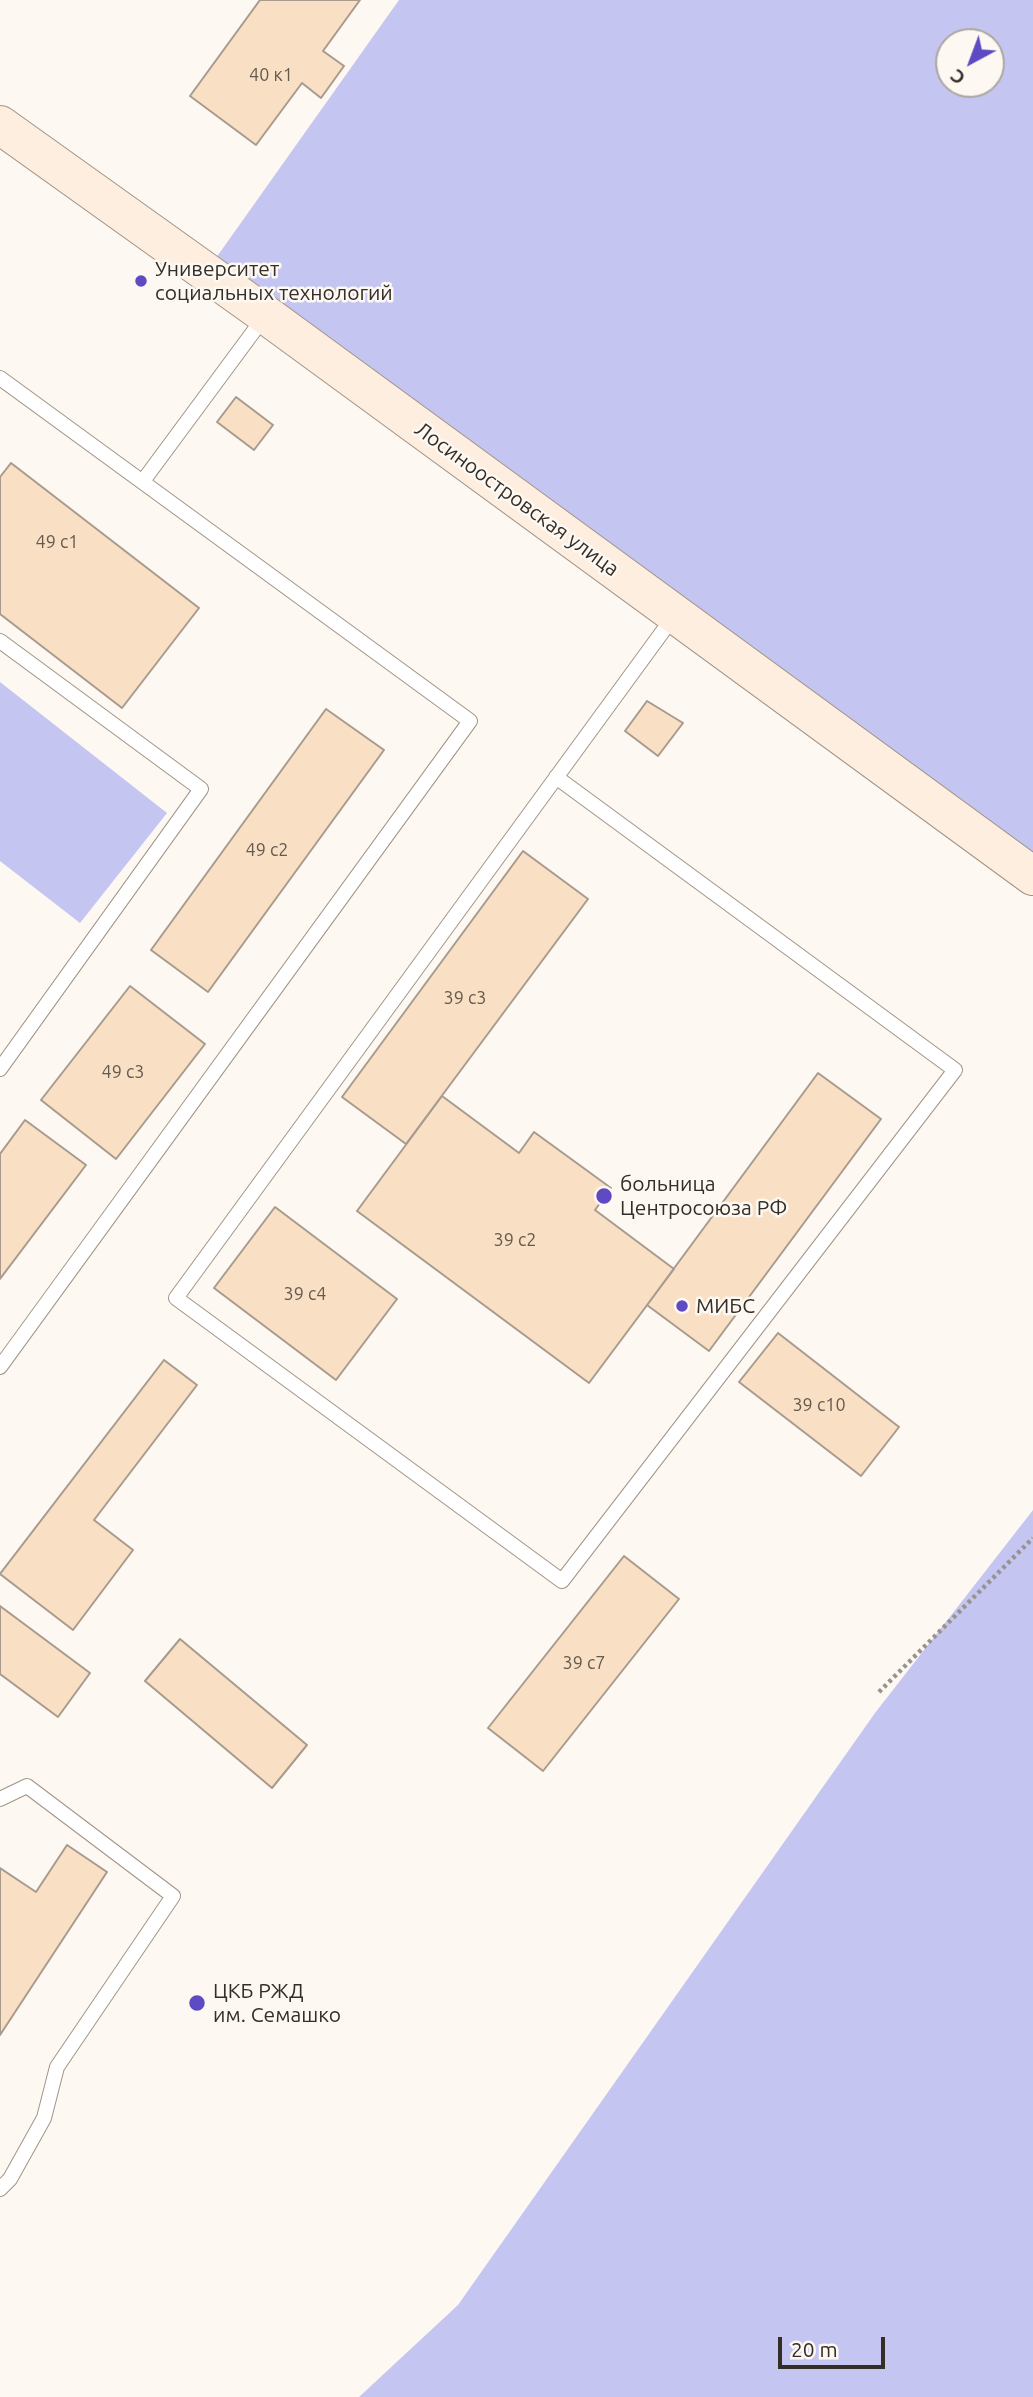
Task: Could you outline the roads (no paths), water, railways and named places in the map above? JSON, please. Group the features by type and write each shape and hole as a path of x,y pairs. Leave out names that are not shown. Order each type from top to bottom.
{"street":[{"name":"Лосиноостровская улица","path":"0,125 266,315 1033,876"}],"lane":[{"path":"143,481 266,315"},
{"path":"0,379 470,721 0,1367"},
{"path":"556,778 955,1070 562,1581 176,1298 675,614"},
{"path":"0,640 201,789 0,1069"},
{"path":"0,1799 27,1786 173,1896 57,2067 44,2118 10,2179 0,2189"}],"place":[{"name":"Университет социальных технологий","path":"141,281"},
{"name":"больница Центросоюза РФ","path":"604,1196"},
{"name":"МИБС","path":"682,1306"},
{"name":"ЦКБ РЖД им. Семашко","path":"197,2003"}]}
